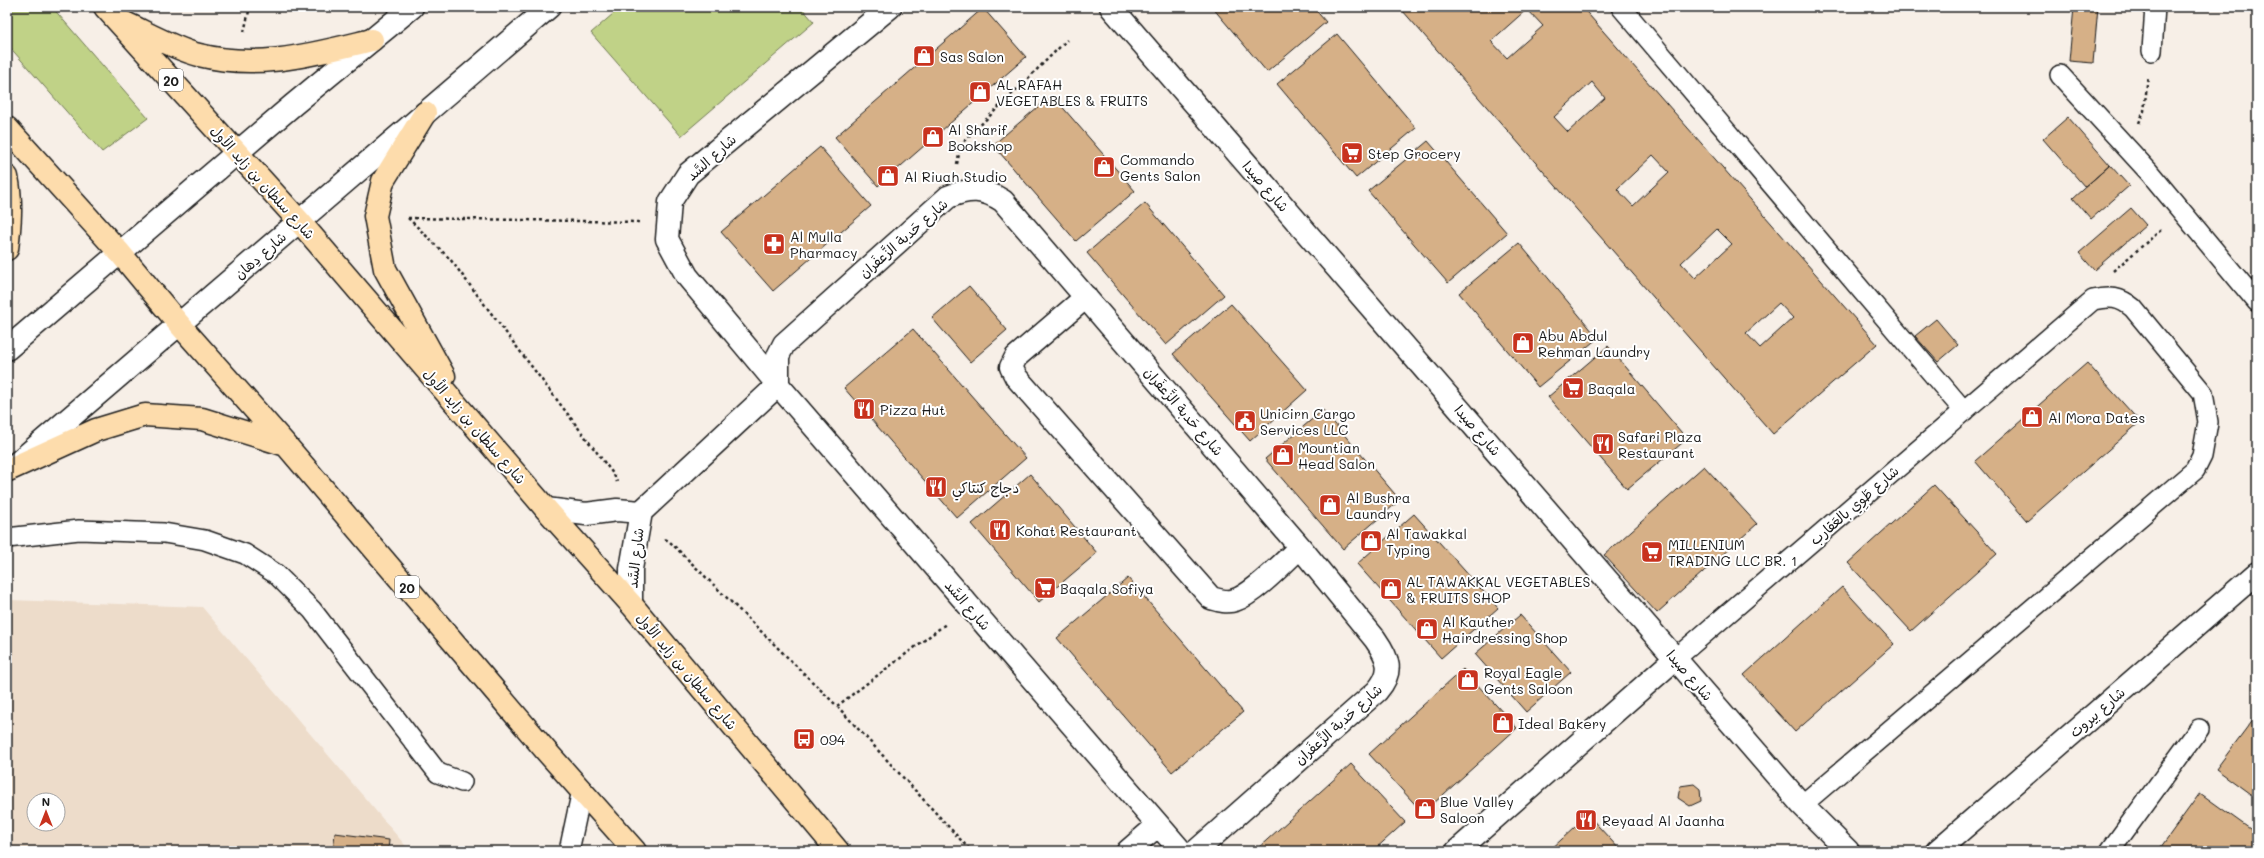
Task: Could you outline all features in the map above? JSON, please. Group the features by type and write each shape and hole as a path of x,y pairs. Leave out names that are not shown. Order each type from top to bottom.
{"main road":[{"path":"111,13 198,55 244,63 299,57 372,40"},
{"name":"شارع سلطان بن زايد الأول","path":"111,13 299,222 546,509 631,604 838,851"},
{"path":"425,113 383,181 375,216 385,269 464,414"},
{"name":"20","path":"7,128 120,253 179,324 286,445 547,752 582,790 634,851"},
{"path":"7,177 10,189 10,226 7,249"},
{"path":"8,470 96,430 145,415 202,419 286,445"}],"street":[{"path":"7,349 237,152 412,7"},
{"name":"شارع دِهان","path":"8,470 549,7"},
{"name":"شارع السَّد","path":"890,7 688,174 670,202 668,239 687,276 778,385 1181,851"},
{"name":"شارع صيدا","path":"1111,7 1802,805 1848,851"},
{"name":"شارع حَدبة الزَّعفَران","path":"778,385 778,356 784,344 948,197 963,191 990,192 1003,201 1300,547 1383,651 1389,668 1386,680 1377,690 1196,851"},
{"path":"1086,297 1016,357 1011,366 1016,377 1211,598 1223,601 1234,601 1246,595 1300,547"},
{"name":"شارع السَّد","path":"631,604 631,569 641,512 778,385"},
{"name":"شارع السَّد","path":"546,509 586,514 617,510 641,512"},
{"name":"شارع بيروت","path":"1937,851 2257,573"},
{"name":"شارع طَوِي بالعَقارب","path":"1457,851 1676,658"},
{"path":"1128,851 1158,825"}],"lane":[{"path":"1621,7 1964,411"},
{"path":"2152,51 2155,7"},
{"path":"2060,75 2129,149 2182,210 2257,302"},
{"path":"1802,805 2195,470 2202,456 2208,422 2203,393 2133,308 2122,299 2107,296 2093,300"},
{"name":"شارع طَوِي بالعَقارب","path":"1676,658 2093,300"},
{"path":"7,538 79,530 164,533 204,540 245,554 276,574 312,610 438,773 462,782"},
{"path":"2110,851 2199,729"},
{"path":"569,851 582,790"}],"path":[{"path":"244,34 250,7"},
{"path":"963,191 956,170 960,144 1067,40"},
{"path":"2129,149 2144,111 2152,51"},
{"path":"2093,300 2101,284 2113,271 2182,210"},
{"path":"618,486 614,475 450,259 408,218 668,223"},
{"path":"663,538 670,541 837,706 971,851"},
{"path":"837,706 970,606"}],"shaded area":[{"path":"9,600 202,607 410,851 7,851 7,601"}],"green space":[{"path":"7,7 52,7 148,118 102,152 7,44"},
{"path":"621,7 801,7 814,22 681,136 591,33"}],"building":[{"path":"1212,7 1313,7 1326,22 1267,72"},
{"path":"1406,7 1582,7 1877,344 1773,434 1402,10","holes":["1527,9 1543,26 1507,58 1491,41","1592,82 1605,98 1568,132 1554,117","1653,155 1669,172 1633,206 1617,189","1717,229 1732,244 1695,278 1681,263","1779,303 1793,318 1760,348 1746,333"]},
{"path":"2074,7 2098,7 2093,63 2069,61"},
{"path":"983,8 1026,57 878,186 835,137"},
{"path":"1337,34 1416,128 1356,178 1277,84"},
{"path":"1052,95 1135,191 1076,241 993,145"},
{"path":"2068,117 2110,165 2085,187 2043,139"},
{"path":"1428,141 1507,233 1448,283 1368,191"},
{"path":"820,147 871,206 773,291 721,232"},
{"path":"2110,165 2129,186 2091,219 2073,198"},
{"path":"1145,203 1224,295 1166,345 1087,253"},
{"path":"2131,208 2146,225 2094,270 2079,253"},
{"path":"1519,243 1598,338 1538,387 1459,293"},
{"path":"969,286 1007,330 970,362 932,318"},
{"path":"1231,304 1307,390 1250,441 1173,354"},
{"path":"1936,319 1958,345 1938,362 1915,336"},
{"path":"913,329 1026,458 957,518 844,388"},
{"path":"1608,346 1687,439 1627,489 1548,397"},
{"path":"2087,363 2140,422 2027,521 1975,461"},
{"path":"1323,410 1400,500 1343,549 1265,459"},
{"path":"1704,466 1757,524 1657,613 1604,555"},
{"path":"1030,474 1097,553 1039,602 972,524"},
{"path":"1934,485 1997,554 1911,631 1848,563"},
{"path":"1414,514 1498,608 1441,658 1357,564"},
{"path":"1128,578 1243,712 1172,772 1057,638"},
{"path":"1842,587 1894,644 1795,732 1744,675"},
{"path":"1520,615 1571,672 1526,712 1475,654"},
{"path":"1463,669 1517,728 1423,813 1369,754"},
{"path":"2257,714 2257,799 2216,769"},
{"path":"1351,764 1405,822 1373,851 1259,851 1257,849"},
{"path":"1694,784 1700,789 1701,801 1690,806 1678,798 1680,786"},
{"path":"2200,793 2257,834 2257,851 2158,851"},
{"path":"1588,815 1621,851 1549,851"},
{"path":"335,833 389,840 388,851 333,851"}],"place":[{"name":"Sas Salon","path":"924,56"},
{"name":"AL RAFAH VEGETABLES & FRUITS","path":"980,92"},
{"name":"Al Sharif Bookshop","path":"933,137"},
{"name":"Step Grocery","path":"1352,153"},
{"name":"Commando Gents Salon","path":"1104,167"},
{"name":"Al Riuah Studio","path":"888,176"},
{"name":"Al Mulla Pharmacy","path":"774,244"},
{"name":"Abu Abdul Rehman Laundry","path":"1523,343"},
{"name":"Baqala","path":"1573,388"},
{"name":"Pizza Hut","path":"864,409"},
{"name":"Al Mora Dates","path":"2032,417"},
{"name":"Unicirn Cargo Services LLC","path":"1245,421"},
{"name":"Safari Plaza Restaurant","path":"1603,444"},
{"name":"Mountian Head Salon","path":"1283,455"},
{"name":"دجاج كنتاكي","path":"936,487"},
{"name":"Al Bushra Laundry","path":"1330,505"},
{"name":"Kohat Restaurant","path":"1000,530"},
{"name":"Al Tawakkal Typing","path":"1371,541"},
{"name":"MILLENIUM TRADING LLC BR. 1","path":"1652,552"},
{"name":"Baqala Sofiya","path":"1045,588"},
{"name":"AL TAWAKKAL VEGETABLES & FRUITS SHOP","path":"1391,589"},
{"name":"Al Kauther Hairdressing Shop","path":"1427,629"},
{"name":"Royal Eagle Gents Saloon","path":"1468,680"},
{"name":"Ideal Bakery","path":"1503,723"},
{"name":"094","path":"804,739"},
{"name":"Blue Valley Saloon","path":"1425,809"},
{"name":"Reyaad Al Jaanha","path":"1586,820"}]}
